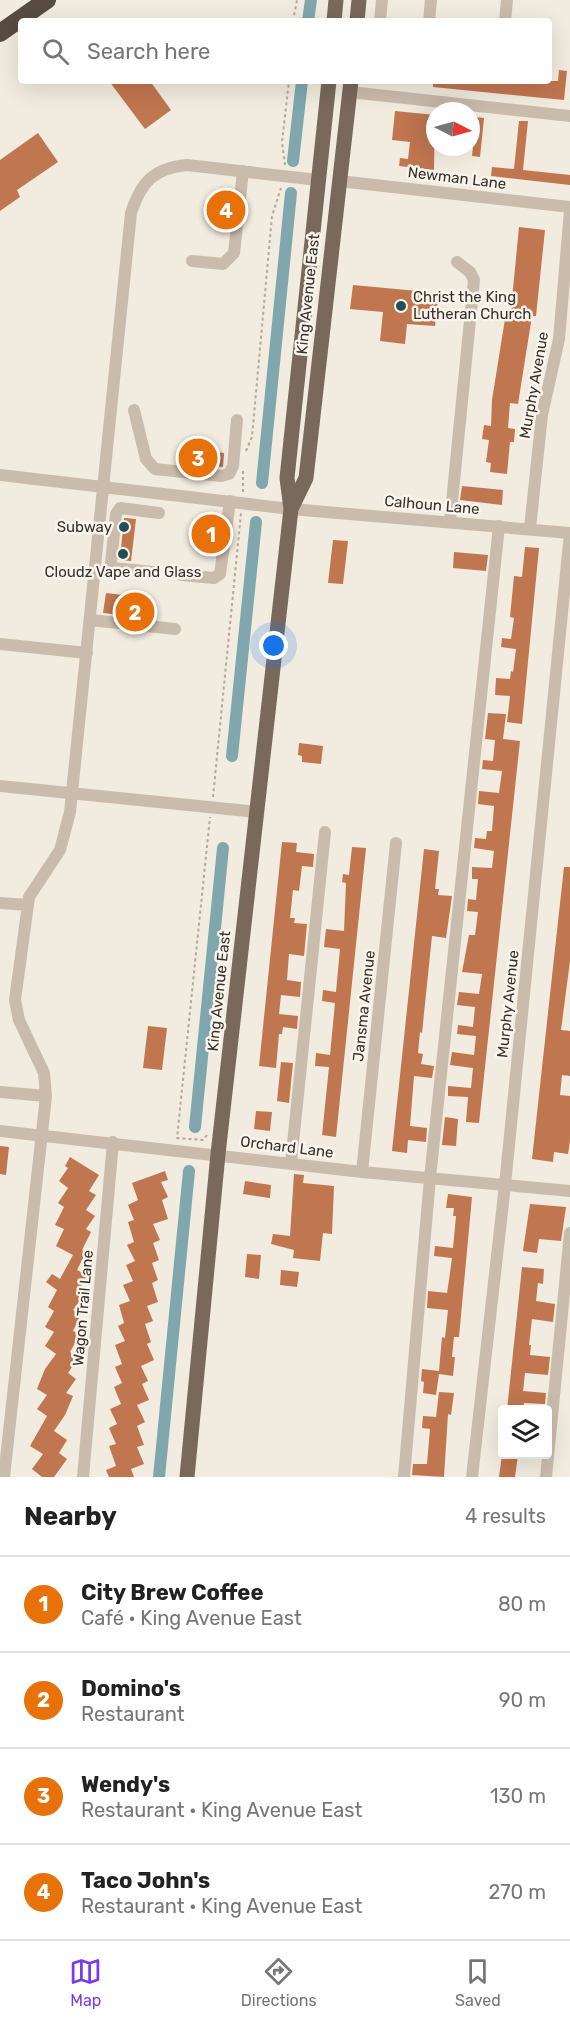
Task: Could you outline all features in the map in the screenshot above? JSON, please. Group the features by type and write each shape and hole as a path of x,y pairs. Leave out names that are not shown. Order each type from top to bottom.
{"highway":[{"path":"21,18 47,0"},
{"path":"0,33 18,20"}],"main road":[{"path":"334,18 336,0"},
{"path":"357,18 359,0"},
{"path":"328,84 328,154 331,171 339,181"},
{"name":"King Avenue East","path":"187,1477 218,1154 291,509 287,478 328,84"},
{"name":"King Avenue East","path":"291,509 306,477 350,87"},
{"path":"318,180 326,201 326,296"}],"street":[{"path":"380,18 382,0"},
{"path":"429,18 431,0"},
{"path":"505,18 507,0"},
{"path":"350,87 570,116"},
{"path":"4,1477 46,1096 44,1073 19,1020 15,1000 28,905 36,885 60,850 67,829 73,794 131,213 137,194 151,177 169,167 187,165 318,180"},
{"path":"192,261 223,264 234,254 243,171"},
{"name":"Newman Lane","path":"339,181 570,207"},
{"name":"Murphy Avenue","path":"530,528 542,414 559,339 570,211"},
{"path":"450,522 474,280 470,272 457,262"},
{"path":"134,410 146,459 155,469 221,476 229,474 233,466 237,420"},
{"name":"Calhoun Lane","path":"0,475 291,509 570,533"},
{"path":"181,574 214,578 220,574 236,502"},
{"path":"153,572 114,568 111,563 116,514 120,508 159,513"},
{"path":"404,1477 430,1178 499,526"},
{"name":"Murphy Avenue","path":"472,1477 505,1185 570,533"},
{"path":"90,620 175,629"},
{"path":"0,644 87,653"},
{"path":"0,786 257,812"},
{"path":"291,1163 325,832"},
{"name":"Jansma Avenue","path":"362,1172 396,843"},
{"path":"0,903 28,905"},
{"path":"0,1092 46,1096"},
{"name":"Orchard Lane","path":"0,1131 362,1172 570,1191"},
{"name":"Wagon Trail Lane","path":"83,1477 113,1142"},
{"path":"546,1477 570,1233"}],"path":[{"path":"294,18 297,0"},
{"path":"246,453 252,438 272,216 286,166 282,142 289,84"},
{"path":"213,1128 203,1140 177,1138 211,807 236,502 242,461"}],"building":[{"path":"559,70 567,71 564,100 433,87 433,84 552,84 552,81 558,81"},
{"path":"111,84 152,84 171,110 145,129"},
{"path":"395,111 426,114 426,156 434,156 434,170 399,166 400,158 408,159 410,142 392,140"},
{"path":"480,118 484,118 480,157 472,156 480,156"},
{"path":"519,121 528,121 523,170 570,175 570,185 491,176 492,167 514,169"},
{"path":"38,133 58,162 17,190 20,197 0,211 0,160"},
{"path":"219,190 232,191 228,230 215,228"},
{"path":"519,227 545,230 536,316 532,316 518,404 510,403 508,428 515,429 514,442 510,442 507,474 490,472 491,463 486,462 489,440 482,439 484,425 491,426 492,400 505,319 510,320"},
{"path":"353,285 439,293 435,326 407,324 405,344 380,341 383,312 350,309"},
{"path":"180,448 224,453 223,467 179,463"},
{"path":"462,486 503,490 502,505 460,500"},
{"path":"124,518 136,519 131,561 120,560"},
{"path":"208,520 218,521 215,549 205,548"},
{"path":"333,540 348,541 343,584 328,583"},
{"path":"525,547 539,548 522,724 507,722 510,696 495,695 496,678 510,679 511,671 513,672 516,649 501,647 502,638 511,639 514,618 510,617 514,576 522,577"},
{"path":"454,552 488,555 486,571 453,568"},
{"path":"106,593 132,596 131,606 153,608 152,618 103,613"},
{"path":"488,713 506,714 503,739 520,741 479,1123 466,1122 468,1097 448,1096 448,1086 471,1088 473,1068 450,1065 452,1052 474,1055 476,1036 457,1034 458,1025 473,1027 475,1007 457,1005 459,992 479,994 482,974 462,972 469,935 475,935 478,912 467,911 468,899 476,900 478,879 472,879 472,867 492,868 494,851 474,848 475,838 486,839 487,831 492,831 494,806 478,804 479,791 499,793 502,771 482,769 483,760 493,761 495,740 485,739"},
{"path":"299,743 323,746 321,764 302,762 302,756 298,755"},
{"path":"282,842 297,843 296,852 314,854 313,867 302,866 299,891 293,890 290,918 295,918 294,923 307,924 304,956 289,954 287,980 301,982 300,997 281,995 279,1014 298,1016 297,1029 283,1027 282,1034 279,1034 276,1068 259,1066"},
{"path":"352,847 366,848 336,1137 322,1135 329,1067 315,1066 316,1053 330,1055 335,1003 322,1001 323,990 336,992 340,949 324,947 326,929 344,931 346,883 342,882 343,874 349,875"},
{"path":"424,849 439,851 435,889 439,889 438,895 452,896 446,938 432,936 422,1033 420,1032 418,1053 423,1054 421,1064 434,1066 432,1078 414,1076 410,1126 427,1128 426,1142 408,1140 407,1153 392,1151"},
{"path":"564,867 570,867 570,961 561,1030 570,1031 570,1076 562,1075 560,1095 570,1096 570,1141 568,1154 554,1152 553,1162 532,1159"},
{"path":"148,1026 167,1028 162,1070 143,1068"},
{"path":"281,1062 293,1063 289,1103 277,1101"},
{"path":"256,1111 272,1112 270,1131 254,1129"},
{"path":"445,1117 458,1119 456,1146 442,1145"},
{"path":"0,1146 9,1147 6,1175 0,1174"},
{"path":"70,1157 99,1175 89,1191 96,1195 86,1210 95,1216 86,1229 91,1232 82,1250 86,1252 77,1270 87,1275 78,1292 84,1295 73,1310 81,1314 73,1331 80,1334 70,1352 78,1358 68,1373 76,1379 66,1393 73,1396 65,1415 54,1431 67,1440 59,1453 67,1459 54,1477 42,1477 32,1469 43,1454 30,1446 47,1416 37,1409 47,1395 37,1389 45,1369 56,1354 45,1346 54,1332 45,1327 54,1311 48,1307 57,1290 46,1282 52,1274 60,1279 73,1255 56,1246 64,1229 55,1225 64,1207 58,1203 68,1188 59,1181 68,1168 65,1166"},
{"path":"165,1171 168,1180 161,1182 168,1197 162,1200 168,1219 153,1224 160,1240 153,1243 159,1260 152,1263 158,1280 152,1283 158,1302 147,1306 153,1321 145,1324 151,1342 147,1344 154,1360 141,1366 148,1381 142,1384 149,1400 137,1405 145,1422 137,1426 144,1445 137,1447 144,1464 131,1469 134,1477 109,1477 106,1470 116,1466 109,1446 116,1444 109,1428 117,1424 110,1409 121,1404 114,1387 122,1383 115,1367 122,1364 115,1345 125,1341 118,1326 124,1323 119,1305 130,1301 123,1285 133,1281 126,1265 135,1261 127,1245 134,1242 128,1222 134,1220 128,1205 138,1200 132,1183"},
{"path":"294,1174 304,1175 303,1183 334,1186 332,1234 323,1233 320,1261 293,1258 294,1250 271,1244 273,1234 290,1236"},
{"path":"245,1181 271,1185 270,1198 243,1194"},
{"path":"448,1194 472,1197 459,1337 454,1337 453,1376 439,1374 436,1395 423,1393 424,1382 421,1381 422,1369 439,1371 442,1337 445,1338 448,1310 427,1308 428,1291 447,1293 452,1258 434,1256 435,1246 453,1248 456,1216 453,1216 454,1208 446,1208"},
{"path":"530,1204 566,1207 561,1241 539,1239 537,1253 523,1251"},
{"path":"247,1254 261,1255 259,1279 245,1277"},
{"path":"522,1267 544,1269 543,1284 538,1283 536,1301 555,1304 553,1322 532,1319 529,1345 531,1345 530,1355 550,1357 548,1375 525,1373 523,1391 546,1393 545,1404 508,1405"},
{"path":"281,1270 299,1272 297,1287 280,1285"},
{"path":"439,1392 454,1393 451,1415 448,1414 444,1477 412,1475 413,1464 427,1464 430,1429 422,1428 423,1416 436,1417"},
{"path":"501,1459 517,1459 515,1477 499,1477"}],"waterway":[{"path":"308,18 311,0"},
{"path":"293,161 302,84"},
{"path":"262,483 291,193"},
{"path":"232,756 256,522"},
{"path":"195,1127 223,848"},
{"path":"159,1477 189,1171"}],"place":[{"name":"Taco John's","path":"226,210"},
{"name":"Christ the King Lutheran Church","path":"401,306"},
{"name":"Wendy's","path":"198,458"},
{"name":"Subway","path":"124,527"},
{"name":"City Brew Coffee","path":"211,534"},
{"name":"Cloudz Vape and Glass","path":"123,554"},
{"name":"Domino's","path":"135,612"}]}
